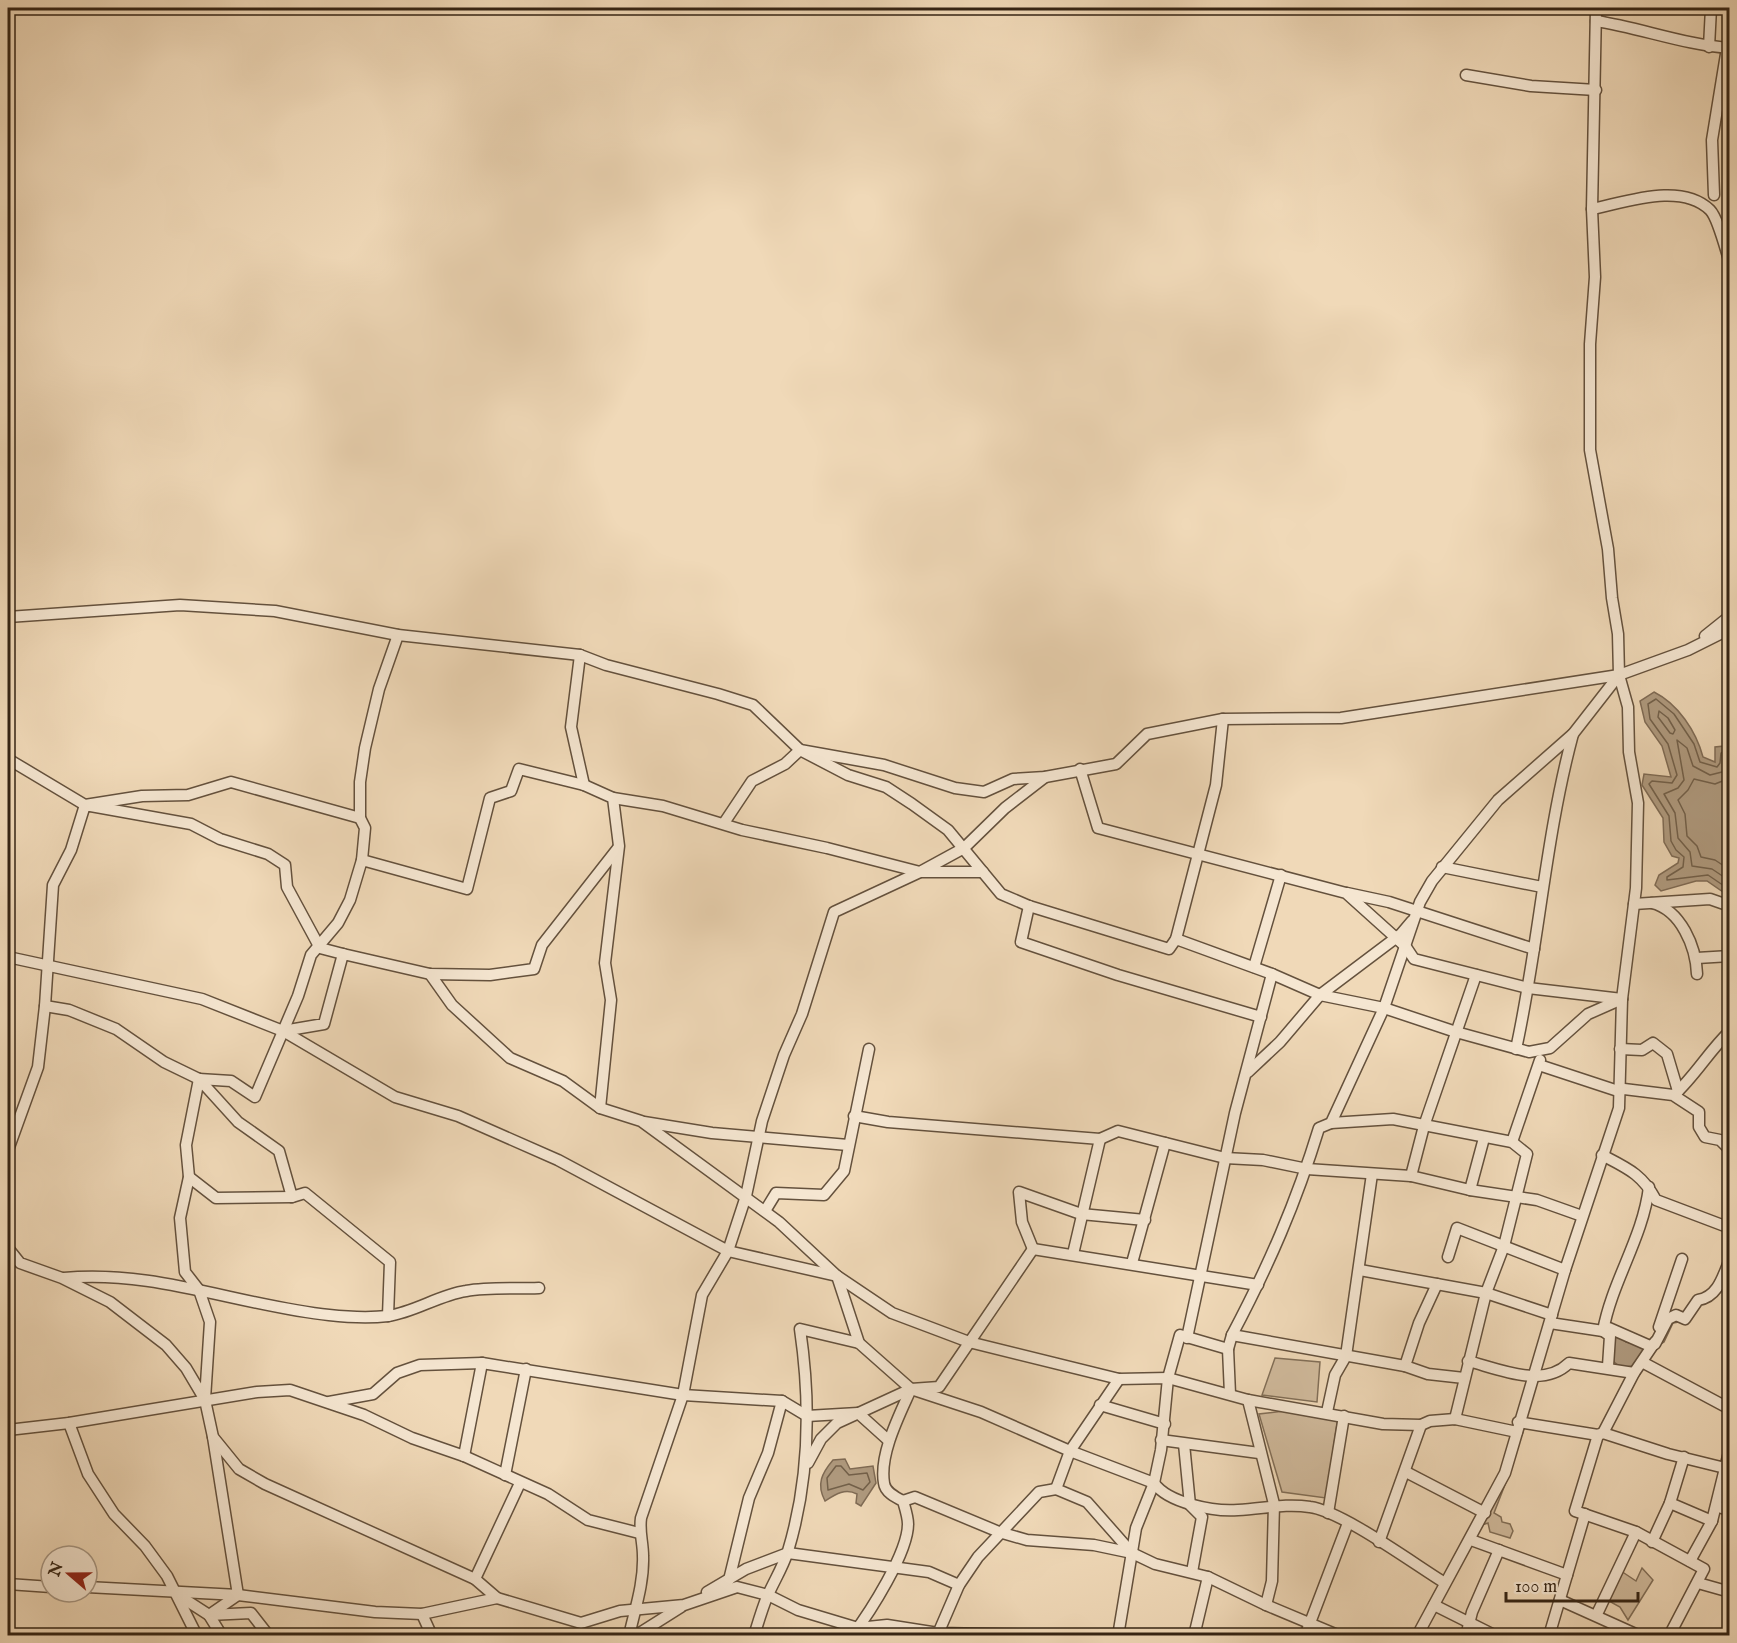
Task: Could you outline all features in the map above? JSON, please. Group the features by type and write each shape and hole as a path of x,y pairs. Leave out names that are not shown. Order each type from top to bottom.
{"street":[{"path":"1417,1635 1471,1540 1505,1473 1565,1270 1619,1108 1622,999 1634,904 1638,802 1629,752 1628,707 1619,675 1618,634 1608,549 1590,450 1590,344 1595,277 1593,208 1596,8"},
{"path":"1709,47 1711,8"},
{"path":"1596,21 1650,31 1709,47 1728,48 1712,141 1714,195"},
{"path":"1467,75 1531,86 1596,90"},
{"path":"1593,208 1655,196 1691,198 1712,211 1730,263"},
{"path":"8,617 180,605 275,611 398,635 524,647 580,655 753,705 800,750 848,775 886,787 948,830 1001,894 1029,906 1169,949 1176,939 1216,785 1223,719"},
{"path":"1688,650 1730,616"},
{"path":"800,750 884,765 955,788 984,792 1013,779 1046,777 1116,764 1147,734 1223,719 1341,718 1619,675 1688,650 1730,629"},
{"path":"199,1079 231,1081 255,1097 311,955 320,948 338,923 350,900 363,860 365,828 360,818 360,782 365,748 379,689 398,635"},
{"path":"580,655 571,727 584,785"},
{"path":"1245,1074 1280,1042 1320,995 1395,938 1416,914 1443,867 1498,800 1573,734 1619,675"},
{"path":"1516,1049 1528,988 1558,789 1573,734"},
{"path":"724,823 752,781 785,764 800,750"},
{"path":"8,759 85,805 190,824 220,838 268,854 285,865 287,887 320,948 430,974 490,975 534,969 542,945 619,846"},
{"path":"363,860 467,889 490,798 511,791 519,769 584,785 613,798 663,806 920,872 983,872"},
{"path":"1080,769 1098,828 1346,893 1534,949"},
{"path":"629,1635 642,1585 643,1554 639,1533 651,1484 684,1395 702,1295 728,1251 746,1196 762,1121 784,1055 802,1014 834,912 920,872 964,848 1005,808 1046,777"},
{"path":"85,805 142,796 188,795 231,782 360,818"},
{"path":"600,1108 611,1000 605,963 619,846 613,798"},
{"path":"8,1150 38,1067 45,1006 53,885 71,850 85,805"},
{"path":"1443,867 1542,887"},
{"path":"1254,967 1281,875"},
{"path":"1346,893 1406,946 1414,959 1528,988 1622,999"},
{"path":"1634,904 1710,899 1730,906"},
{"path":"1650,903 1676,917 1697,958 1697,974"},
{"path":"1029,906 1021,942 1118,975 1261,1017"},
{"path":"1331,1123 1384,1008 1416,914"},
{"path":"1176,939 1272,974 1320,995 1384,1008 1456,1032 1529,1052 1550,1048 1588,1014 1622,999"},
{"path":"283,1030 324,1024 343,954"},
{"path":"1697,958 1730,956"},
{"path":"8,957 202,999 283,1030 395,1097 458,1116 558,1160 728,1251 837,1276"},
{"path":"430,974 452,1005 510,1058 563,1081 600,1108 641,1121 759,1137 848,1144"},
{"path":"1187,1338 1225,1158 1272,974"},
{"path":"1411,1176 1424,1126 1476,975"},
{"path":"45,1006 69,1010 116,1029 164,1062 199,1079 238,1122 279,1151 292,1197"},
{"path":"1676,1093 1693,1077 1707,1055 1730,1031"},
{"path":"1620,1049 1642,1050 1653,1043 1660,1048 1667,1054 1676,1093"},
{"path":"765,1211 776,1193 824,1195 844,1171 869,1049"},
{"path":"1512,1142 1542,1050"},
{"path":"1539,1065 1618,1091 1624,1089 1676,1093 1699,1112 1699,1127 1705,1137 1720,1140 1730,1150"},
{"path":"199,1079 186,1145 189,1178 180,1218 185,1272 199,1290 210,1322 204,1400"},
{"path":"854,1116 888,1122 1100,1139 1118,1131 1225,1158 1263,1160 1307,1169 1411,1176 1470,1190 1517,1196 1582,1216"},
{"path":"1230,1394 1227,1349 1284,1229 1307,1169 1319,1128 1331,1123 1393,1119 1512,1142 1527,1154 1504,1246 1486,1293 1455,1419"},
{"path":"641,1121 765,1211 837,1276 892,1313 969,1342 1119,1378 1168,1378 1248,1400 1327,1412 1383,1424 1421,1425 1430,1421 1455,1419 1600,1434 1725,1468"},
{"path":"1470,1190 1484,1138"},
{"path":"1073,1254 1100,1139"},
{"path":"1132,1263 1165,1143"},
{"path":"1602,1155 1628,1166 1649,1187 1656,1200 1730,1228"},
{"path":"1327,1412 1335,1375 1346,1356 1372,1174"},
{"path":"189,1178 216,1198 292,1197 305,1193 390,1262 388,1316"},
{"path":"1604,1331 1608,1307 1641,1227 1649,1187"},
{"path":"1033,1249 1022,1222 1019,1192 1081,1214 1145,1220"},
{"path":"1448,1257 1457,1228 1565,1270"},
{"path":"8,1248 20,1263 62,1278 110,1302 166,1345 186,1368 204,1400 213,1437 238,1595"},
{"path":"1033,1249 1201,1274 1258,1285"},
{"path":"806,1467 821,1439 837,1423 911,1389 939,1387 1033,1249"},
{"path":"1654,1344 1682,1258"},
{"path":"1669,1635 1704,1569 1636,1533 1575,1511 1600,1434 1634,1372 1668,1319 1676,1316 1685,1319 1698,1300 1707,1299 1725,1282 1730,1259"},
{"path":"1360,1270 1486,1293 1551,1319 1604,1331 1610,1336 1608,1366"},
{"path":"62,1278 88,1275 199,1290 254,1303 329,1315 388,1316 466,1291 539,1288"},
{"path":"837,1276 860,1343"},
{"path":"1405,1366 1419,1323 1437,1284"},
{"path":"1604,1331 1609,1328 1633,1340 1650,1346 1654,1344"},
{"path":"754,1635 768,1595 788,1552 806,1467 807,1416 800,1329 860,1343 911,1389 981,1412 1070,1451 1155,1483 1161,1493 1190,1505 1236,1510 1274,1504 1312,1507 1348,1522 1445,1583"},
{"path":"1118,1635 1136,1528 1155,1483 1165,1424 1168,1378 1180,1335 1227,1349"},
{"path":"1232,1335 1405,1366 1428,1374 1464,1378"},
{"path":"1468,1361 1532,1377 1562,1370 1569,1363 1608,1366 1634,1372"},
{"path":"1642,1362 1730,1409"},
{"path":"329,1402 373,1394 397,1373 420,1365 482,1363 684,1395 782,1401 807,1416 858,1413 888,1440"},
{"path":"464,1456 482,1363"},
{"path":"505,1475 526,1369"},
{"path":"1056,1489 1070,1451 1119,1378"},
{"path":"911,1389 888,1440 884,1484 892,1496 903,1501 915,1497 999,1532 1038,1543 1094,1545 1132,1553 1155,1564 1208,1577 1309,1624 1340,1635"},
{"path":"8,1430 69,1423 204,1400 290,1390 364,1415 412,1438 464,1456 548,1494 588,1520 639,1533"},
{"path":"1248,1400 1259,1453 1274,1504 1273,1573 1266,1605"},
{"path":"729,1580 749,1498 768,1453 782,1401"},
{"path":"1100,1405 1165,1424"},
{"path":"1328,1514 1344,1416"},
{"path":"69,1423 87,1474 114,1514 145,1546 167,1576 197,1635"},
{"path":"1379,1542 1406,1473 1421,1425"},
{"path":"213,1437 239,1469 265,1484 475,1580 497,1598 581,1623 635,1609 684,1605 737,1587 768,1595 798,1610 855,1632 887,1625 937,1634 1088,1635"},
{"path":"1161,1440 1259,1453"},
{"path":"1184,1444 1190,1505 1202,1517 1192,1572"},
{"path":"1690,1561 1712,1521 1730,1448"},
{"path":"1652,1542 1670,1503 1684,1457"},
{"path":"1406,1473 1485,1513"},
{"path":"475,1580 520,1482"},
{"path":"937,1634 959,1586 999,1532 1039,1492 1056,1489 1087,1502 1132,1553"},
{"path":"855,1632 894,1565 906,1538 908,1523 903,1501"},
{"path":"1670,1503 1712,1521"},
{"path":"1717,1506 1730,1510"},
{"path":"1549,1635 1586,1514"},
{"path":"1305,1635 1348,1522"},
{"path":"1597,1614 1636,1533"},
{"path":"1471,1540 1568,1575"},
{"path":"1466,1635 1471,1624 1472,1612 1499,1550"},
{"path":"635,1635 729,1580 788,1552 894,1565 929,1572 959,1586"},
{"path":"1194,1635 1208,1577"},
{"path":"1698,1583 1730,1592"},
{"path":"8,1584 39,1586"},
{"path":"99,1588 238,1595 375,1612 422,1614 497,1598"},
{"path":"174,1593 203,1609 222,1635"},
{"path":"209,1615 238,1595"},
{"path":"1560,1600 1597,1614 1640,1635"},
{"path":"1434,1605 1496,1635"},
{"path":"209,1615 251,1613 269,1635"},
{"path":"422,1614 432,1635"}],"shaded area":[{"path":"1275,1358 1320,1362 1317,1402 1262,1395"},
{"path":"1292,1410 1338,1417 1326,1498 1282,1492 1259,1414"},
{"path":"1513,1464 1494,1513 1501,1517 1502,1522 1510,1524 1513,1531 1510,1538 1490,1532 1488,1523 1482,1525"},
{"path":"1642,1568 1653,1580 1628,1620 1620,1607 1607,1600 1621,1571 1636,1581"}],"water":[{"path":"1654,692 1663,697 1685,719 1696,738 1703,757 1715,762 1715,747 1724,746 1723,733 1729,737 1729,896 1707,881 1696,881 1661,891 1655,885 1659,875 1678,863 1679,858 1672,856 1664,842 1663,818 1642,785 1644,774 1671,777 1662,746 1645,722 1640,701"},
{"path":"1665,1317 1679,1322 1673,1323 1664,1342 1638,1358 1632,1366 1621,1368 1612,1360 1609,1328 1626,1342 1648,1347"},
{"path":"845,1459 850,1469 873,1466 876,1483 861,1506 856,1503 857,1494 853,1492 841,1493 825,1501 822,1495 821,1484 826,1470 833,1460"}]}
